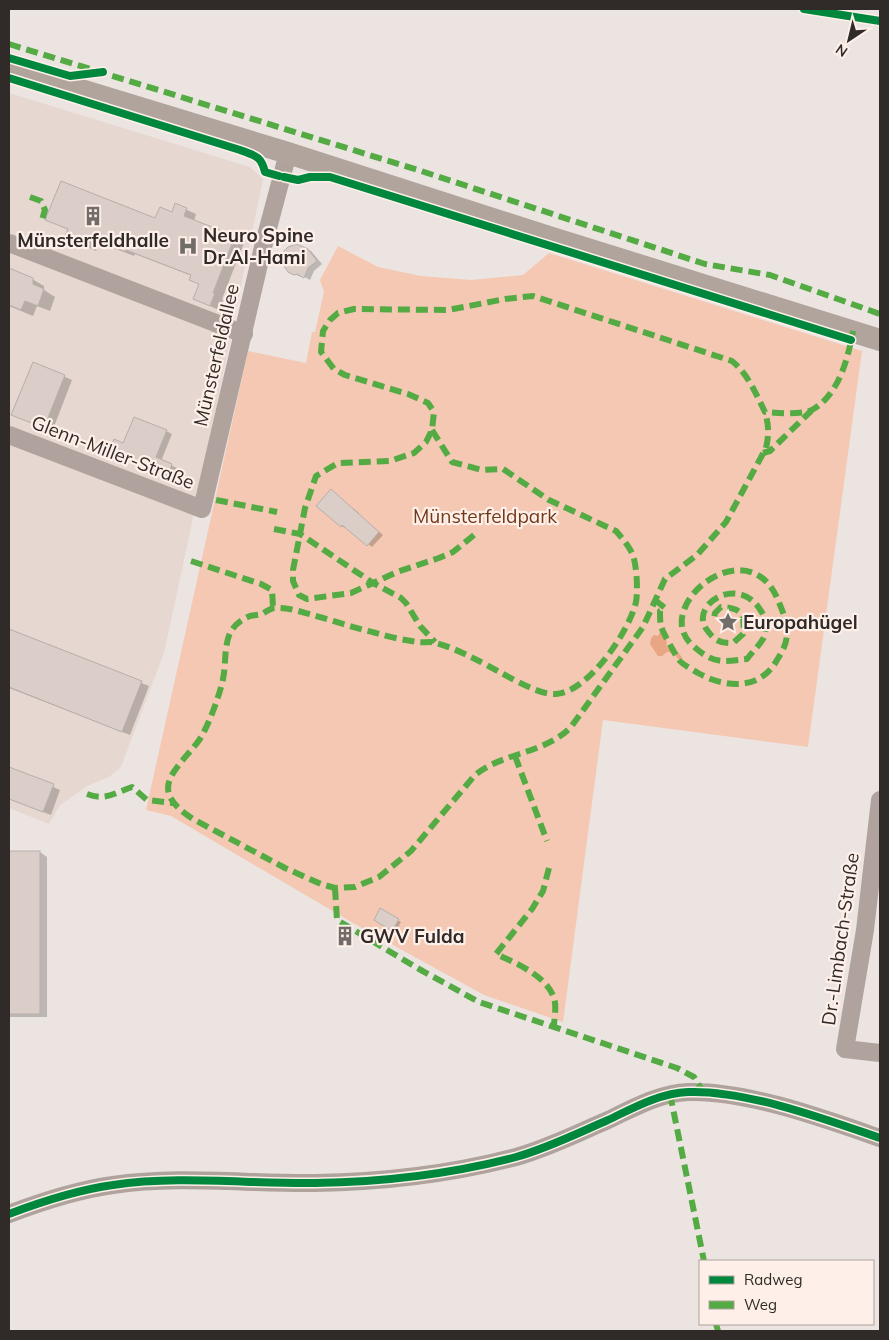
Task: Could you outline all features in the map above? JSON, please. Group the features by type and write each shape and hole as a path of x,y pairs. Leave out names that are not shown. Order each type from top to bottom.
{"main road":[{"path":"9,68 288,153 880,340"}],"street":[{"name":"Münsterfeldallee","path":"202,509 263,247 288,153"},
{"path":"9,242 244,334"},
{"name":"Glenn-Miller-Straße","path":"9,436 202,509"},
{"name":"Dr.-Limbach-Straße","path":"880,800 873,931 846,1049 880,1053"},
{"path":"9,1214 68,1194 115,1185 172,1181 349,1182 404,1178 469,1167 518,1156 542,1148 640,1105 670,1094 684,1092 722,1094 764,1103 846,1126 880,1138"}],"shaded area":[{"path":"9,93 250,167 263,179 164,653 121,767 109,777 87,786 60,805 49,824 9,808"},
{"path":"660,632 666,634 667,652 662,656 658,656 650,644 651,638 654,635 658,636"}],"green space":[{"name":"Münsterfeldpark","path":"338,246 378,267 421,276 471,280 523,275 549,253 862,351 808,747 603,720 563,1022 484,995 353,923 171,816 146,810 248,351 306,363 312,332 315,332 324,292 320,280"}],"building":[{"path":"61,181 155,218 160,207 172,212 175,203 187,208 184,216 235,236 213,293 215,293 210,306 193,299 199,284 189,280 191,275 90,238 86,247 64,238 68,229 45,220"},
{"path":"297,244 308,249 317,261 308,268 304,278 288,272 282,263 284,251 288,247"},
{"path":"9,268 33,278 33,284 44,289 38,306 25,301 21,310 9,305"},
{"path":"33,362 65,375 44,428 11,415"},
{"path":"134,417 167,430 156,457 172,464 168,476 109,452 114,439 123,443"},
{"path":"331,489 379,532 367,546 316,506"},
{"path":"9,629 142,681 122,732 9,687"},
{"path":"9,767 54,784 43,812 9,799"},
{"path":"9,851 40,851 40,1014 9,1014"},
{"path":"380,908 399,919 392,931 374,920"}],"waterway":[{"path":"666,649 676,653 680,658"}],"marked path":[{"path":"9,44 418,170 705,264 770,275 880,314"},
{"path":"30,197 41,201 45,210 41,223"},
{"path":"474,535 453,552 397,572 351,593 307,599 299,595 293,581 293,570 305,508 316,476 338,463 390,461 414,453 426,442 432,430 434,412 428,403 408,394 345,375 334,369 321,352 323,331 330,320 338,313 354,309 448,310 505,299 533,296 732,361 747,378 765,412 783,413 808,412 829,395 841,375 853,331"},
{"path":"763,453 770,451 811,411"},
{"path":"432,430 452,462 482,470 503,469 549,500 616,531 629,547 634,558 637,578 636,602 625,629 594,672 568,691 556,694 548,694 528,687 468,656 442,645 391,637 285,608 270,609 262,614 247,617 236,625 228,638 223,679 213,712 201,737 180,763 169,781 168,790 171,799 179,809 193,819 285,868 335,888 355,887 379,877 411,851 475,775 486,767 549,743 571,727 643,627 665,579 697,555 726,522 766,448 768,430 765,412"},
{"path":"216,500 277,512"},
{"path":"274,529 300,534 373,583 401,598 420,626 435,642"},
{"path":"191,561 261,584 272,590 273,607"},
{"path":"655,600 665,608 660,611 661,624 672,649 683,664 708,678 730,684 752,682 770,670 784,647 787,628 778,600 764,579 746,571 727,572 708,580 693,594 684,611 682,629 692,645 699,651 712,659 724,661 747,659 764,637 766,627 763,614 752,600 741,594 729,594 719,597 710,603 704,611 703,620 707,630 713,637 718,641 733,643 743,634 741,613 734,609 721,607 715,613 714,619"},
{"path":"515,756 547,841"},
{"path":"87,794 100,797 115,794 132,787 147,800 173,803"},
{"path":"549,868 543,891 532,909 496,954 532,972 547,986 555,1003 554,1027"},
{"path":"335,888 337,920 419,969 479,1002 677,1068 694,1077 703,1092"},
{"path":"670,1094 704,1260"},
{"path":"716,1325 718,1331"}],"cycle path":[{"path":"804,9 880,21"},
{"path":"9,58 70,76 103,72"},
{"path":"9,78 240,150 257,157 262,163 265,172 279,176"},
{"path":"284,177 298,180 310,177 330,177 851,340"},
{"path":"9,1214 73,1193 138,1182 188,1180 290,1183 340,1182 391,1179 467,1168 528,1153 563,1140 647,1102 667,1095 688,1092 711,1093 760,1101 785,1107 880,1138"}],"place":[{"name":"Münsterfeldhalle","path":"93,216"},
{"name":"Neuro Spine Dr.Al-Hami","path":"188,246"},
{"name":"Europahügel","path":"728,622"},
{"name":"GWV Fulda","path":"345,936"}]}
